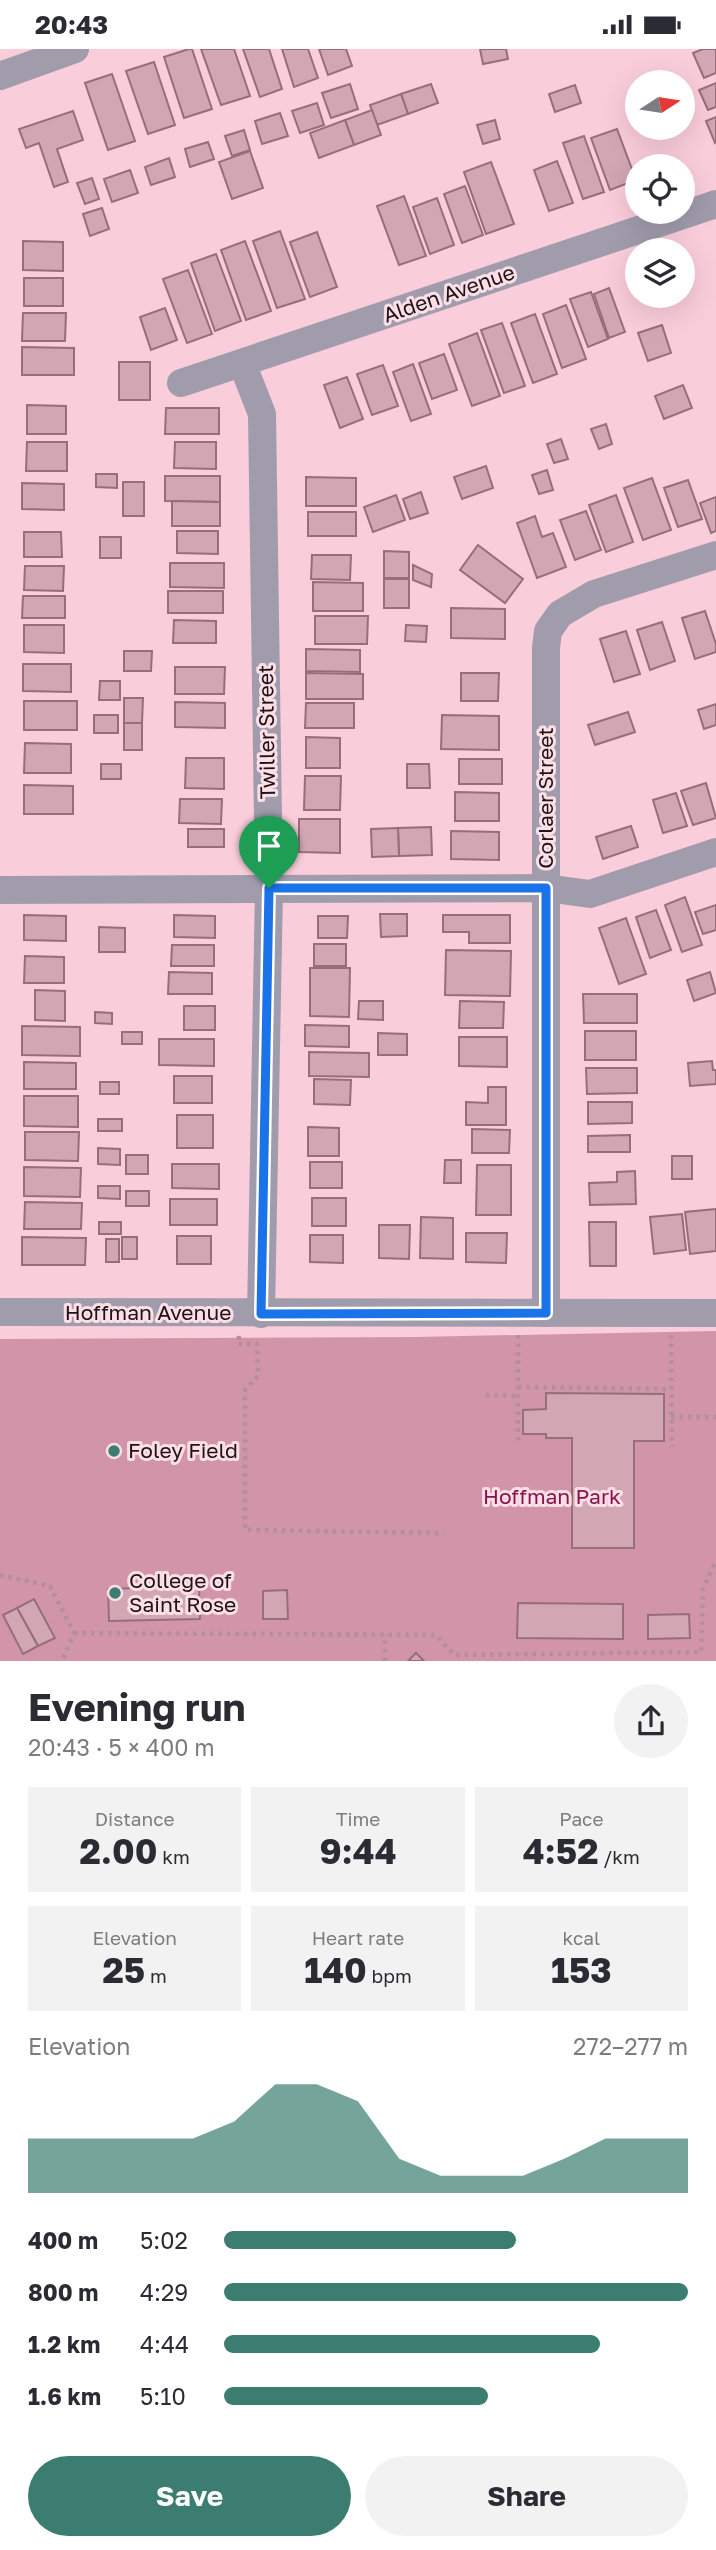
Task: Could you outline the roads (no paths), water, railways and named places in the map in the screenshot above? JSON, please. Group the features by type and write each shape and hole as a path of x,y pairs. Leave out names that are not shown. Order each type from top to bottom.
{"street":[{"path":"0,76 75,49"},
{"name":"Alden Avenue","path":"181,383 716,204"},
{"name":"Twiller Street","path":"242,363 262,414 269,888 250,1314"},
{"name":"Corlaer Street","path":"546,1313 548,631 560,614 594,594 716,555"},
{"path":"0,890 546,888 590,894 716,852"},
{"name":"Hoffman Avenue","path":"0,1312 716,1313"}],"place":[{"name":"Foley Field","path":"114,1451"},
{"name":"College of Saint Rose","path":"115,1593"}],"park label":[{"name":"Hoffman Park","path":"552,1497"}]}
